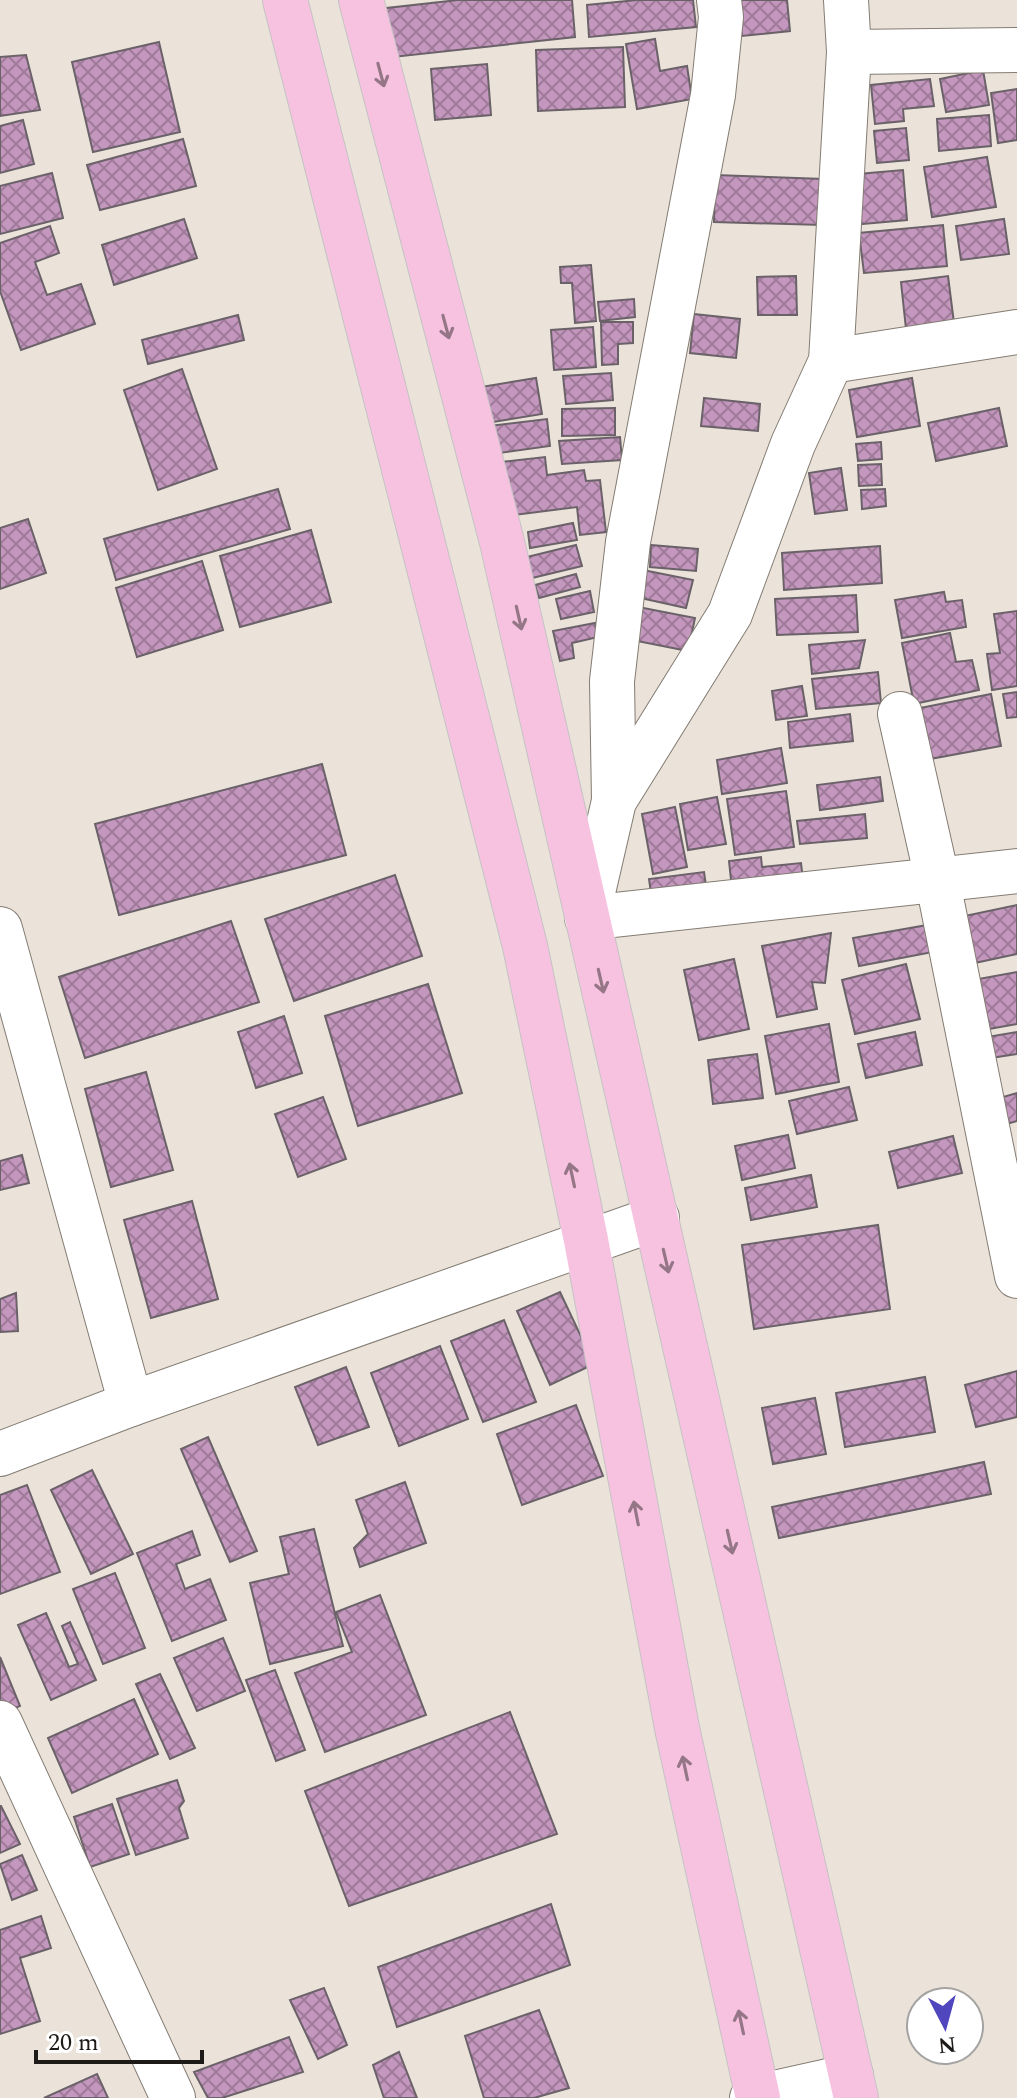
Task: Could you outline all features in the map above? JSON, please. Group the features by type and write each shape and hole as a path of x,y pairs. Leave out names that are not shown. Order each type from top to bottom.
{"main road":[{"path":"285,0 525,946 586,1240 677,1728 756,2097"},
{"path":"361,0 502,542 853,2087"}],"street":[{"path":"719,0 721,17 713,95 628,542 612,681 614,801 587,918 1017,871"},
{"path":"614,801 730,614 793,444 831,361 849,52 846,0"},
{"path":"849,52 1017,50"},
{"path":"831,361 1017,332"},
{"path":"900,714 937,878 1017,1276"},
{"path":"0,929 7,978 131,1404"},
{"path":"0,1454 586,1240 657,1218"},
{"path":"0,1723 173,2098"},
{"path":"756,2097 853,2087"}],"building":[{"path":"458,0 572,0 575,37 384,58 378,9"},
{"path":"637,0 693,0 696,27 589,37 587,5"},
{"path":"738,0 787,0 790,31 742,36"},
{"path":"655,39 660,71 687,66 692,99 637,109 626,44"},
{"path":"159,42 180,132 93,152 72,62"},
{"path":"623,47 625,107 538,111 536,50"},
{"path":"26,55 40,110 0,116 0,57"},
{"path":"487,64 491,115 435,120 431,69"},
{"path":"983,70 989,105 946,112 940,79"},
{"path":"930,79 934,106 903,109 904,121 875,124 871,85"},
{"path":"1017,89 1017,140 998,143 991,93"},
{"path":"989,115 991,146 939,151 937,119"},
{"path":"23,120 34,164 0,173 0,126"},
{"path":"906,128 909,160 877,163 874,131"},
{"path":"183,139 196,186 100,210 87,165"},
{"path":"987,157 996,207 932,217 924,167"},
{"path":"903,170 907,220 852,225 847,175"},
{"path":"52,173 63,218 0,234 0,186"},
{"path":"715,175 823,179 822,225 714,222"},
{"path":"184,219 197,258 114,285 102,245"},
{"path":"1004,219 1009,254 961,260 956,226"},
{"path":"943,225 947,266 864,273 859,233"},
{"path":"50,226 59,253 35,262 47,295 81,284 95,324 21,350 0,291 0,243"},
{"path":"591,265 596,321 575,323 572,283 561,283 560,267"},
{"path":"796,276 797,315 758,315 757,277"},
{"path":"948,276 954,323 906,329 901,282"},
{"path":"634,299 635,317 600,321 598,302"},
{"path":"694,314 740,319 736,358 690,353"},
{"path":"238,315 244,340 148,364 142,340"},
{"path":"601,322 633,322 633,343 618,344 618,364 602,365"},
{"path":"593,327 596,367 554,370 551,330"},
{"path":"182,369 217,469 158,490 124,390"},
{"path":"611,373 613,400 566,404 563,376"},
{"path":"536,378 542,414 480,424 475,388"},
{"path":"912,378 920,426 857,437 849,390"},
{"path":"704,398 760,404 758,431 701,426"},
{"path":"615,408 615,435 562,436 562,409"},
{"path":"999,408 1007,446 936,461 928,423"},
{"path":"547,419 550,446 485,455 480,427"},
{"path":"620,437 622,460 562,464 559,441"},
{"path":"881,442 882,459 858,461 856,444"},
{"path":"545,457 547,475 584,470 586,481 600,480 606,532 580,535 577,507 498,517 492,463"},
{"path":"881,464 882,485 859,486 858,465"},
{"path":"841,468 847,510 815,514 809,473"},
{"path":"278,489 290,529 116,580 104,539"},
{"path":"885,489 886,506 862,509 861,490"},
{"path":"28,519 46,573 0,589 0,528"},
{"path":"573,523 577,540 530,548 528,532"},
{"path":"311,530 331,602 240,627 220,556"},
{"path":"576,545 582,566 528,579 523,558"},
{"path":"651,545 698,549 696,571 650,567"},
{"path":"880,546 882,583 784,590 782,553"},
{"path":"202,561 223,630 137,657 116,588"},
{"path":"643,570 693,580 686,608 636,597"},
{"path":"576,574 580,587 539,598 535,585"},
{"path":"590,591 594,612 561,619 556,599"},
{"path":"944,592 946,602 962,600 966,627 902,638 895,600"},
{"path":"856,595 858,632 777,635 775,599"},
{"path":"633,606 695,618 688,651 627,639"},
{"path":"1017,611 1017,686 992,690 987,654 1000,653 994,614"},
{"path":"595,623 598,637 572,643 574,658 560,661 553,631"},
{"path":"950,633 956,662 972,660 979,690 914,704 902,643"},
{"path":"865,640 859,668 812,674 809,645"},
{"path":"878,672 881,703 816,709 812,679"},
{"path":"802,686 807,716 776,720 772,691"},
{"path":"1017,692 1017,717 1007,718 1003,694"},
{"path":"991,694 1001,746 930,759 920,708"},
{"path":"850,714 853,741 790,748 788,722"},
{"path":"781,748 787,783 722,794 717,760"},
{"path":"322,764 346,855 119,915 95,824"},
{"path":"880,777 883,801 820,810 817,785"},
{"path":"786,791 794,847 735,855 727,799"},
{"path":"717,797 726,844 688,850 680,804"},
{"path":"675,807 687,867 653,874 642,814"},
{"path":"865,814 867,838 800,844 797,821"},
{"path":"761,857 762,867 801,863 803,880 732,889 729,861"},
{"path":"704,872 707,893 652,900 649,879"},
{"path":"395,875 422,956 294,1001 265,919"},
{"path":"1017,905 1017,954 970,964 960,917"},
{"path":"231,921 259,1002 85,1058 59,977"},
{"path":"933,924 938,951 859,966 853,938"},
{"path":"831,933 825,983 812,982 817,1009 777,1017 762,946"},
{"path":"734,959 749,1029 699,1040 684,970"},
{"path":"906,964 920,1019 855,1034 842,980"},
{"path":"1017,972 1017,1024 983,1030 973,980"},
{"path":"428,984 462,1093 358,1126 325,1016"},
{"path":"284,1016 302,1073 256,1088 238,1032"},
{"path":"829,1024 839,1082 776,1094 765,1036"},
{"path":"915,1032 922,1065 866,1078 858,1044"},
{"path":"1017,1032 1017,1054 984,1059 981,1038"},
{"path":"757,1054 763,1098 713,1104 708,1060"},
{"path":"146,1072 173,1170 111,1187 85,1089"},
{"path":"849,1087 857,1120 797,1134 789,1101"},
{"path":"1017,1093 1017,1121 1000,1126 993,1100"},
{"path":"323,1097 346,1159 298,1177 275,1114"},
{"path":"788,1135 795,1168 742,1180 735,1146"},
{"path":"953,1136 962,1173 898,1188 889,1152"},
{"path":"22,1155 29,1183 0,1190 0,1161"},
{"path":"811,1175 817,1207 751,1220 745,1188"},
{"path":"192,1201 218,1299 151,1318 124,1220"},
{"path":"878,1225 890,1309 754,1329 742,1245"},
{"path":"560,1292 594,1364 550,1385 517,1311"},
{"path":"16,1293 18,1331 0,1332 0,1299"},
{"path":"504,1320 536,1402 483,1422 451,1341"},
{"path":"440,1346 468,1419 399,1446 371,1373"},
{"path":"346,1367 369,1427 318,1445 295,1387"},
{"path":"1017,1371 1017,1417 976,1427 965,1385"},
{"path":"925,1377 935,1432 845,1447 836,1393"},
{"path":"815,1398 826,1454 773,1464 762,1408"},
{"path":"576,1405 603,1476 522,1505 497,1434"},
{"path":"208,1437 257,1551 230,1562 181,1449"},
{"path":"984,1462 991,1494 779,1538 772,1507"},
{"path":"92,1470 133,1554 91,1574 51,1490"},
{"path":"405,1482 426,1543 360,1567 354,1548 368,1534 356,1500"},
{"path":"27,1485 60,1572 0,1594 0,1495"},
{"path":"314,1529 343,1646 270,1664 250,1583 289,1574 280,1537"},
{"path":"192,1531 200,1555 176,1564 185,1589 210,1579 226,1620 172,1641 137,1553"},
{"path":"115,1573 145,1648 103,1664 73,1589"},
{"path":"380,1595 426,1715 325,1752 295,1673 352,1652 336,1612"},
{"path":"46,1613 69,1667 78,1664 62,1626 70,1622 96,1680 51,1700 18,1625"},
{"path":"223,1638 245,1691 197,1711 174,1658"},
{"path":"0,1657 20,1706 0,1714"},
{"path":"275,1670 305,1750 276,1761 246,1680"},
{"path":"160,1674 195,1748 170,1759 136,1684"},
{"path":"134,1699 158,1754 72,1793 48,1738"},
{"path":"510,1712 557,1834 349,1906 305,1791"},
{"path":"177,1780 184,1801 179,1808 188,1838 136,1855 117,1799"},
{"path":"112,1804 129,1854 90,1867 74,1817"},
{"path":"0,1806 20,1844 0,1853"},
{"path":"22,1855 37,1890 12,1900 0,1864"},
{"path":"551,1904 570,1965 397,2027 378,1967"},
{"path":"41,1916 51,1948 20,1958 40,2021 0,2034 0,1930"},
{"path":"324,1988 347,2045 318,2059 290,2000"},
{"path":"539,2010 569,2088 534,2098 484,2098 465,2036"},
{"path":"289,2037 303,2072 222,2098 208,2098 194,2072"},
{"path":"399,2052 417,2098 384,2098 373,2065"},
{"path":"97,2074 108,2098 44,2098"}]}
